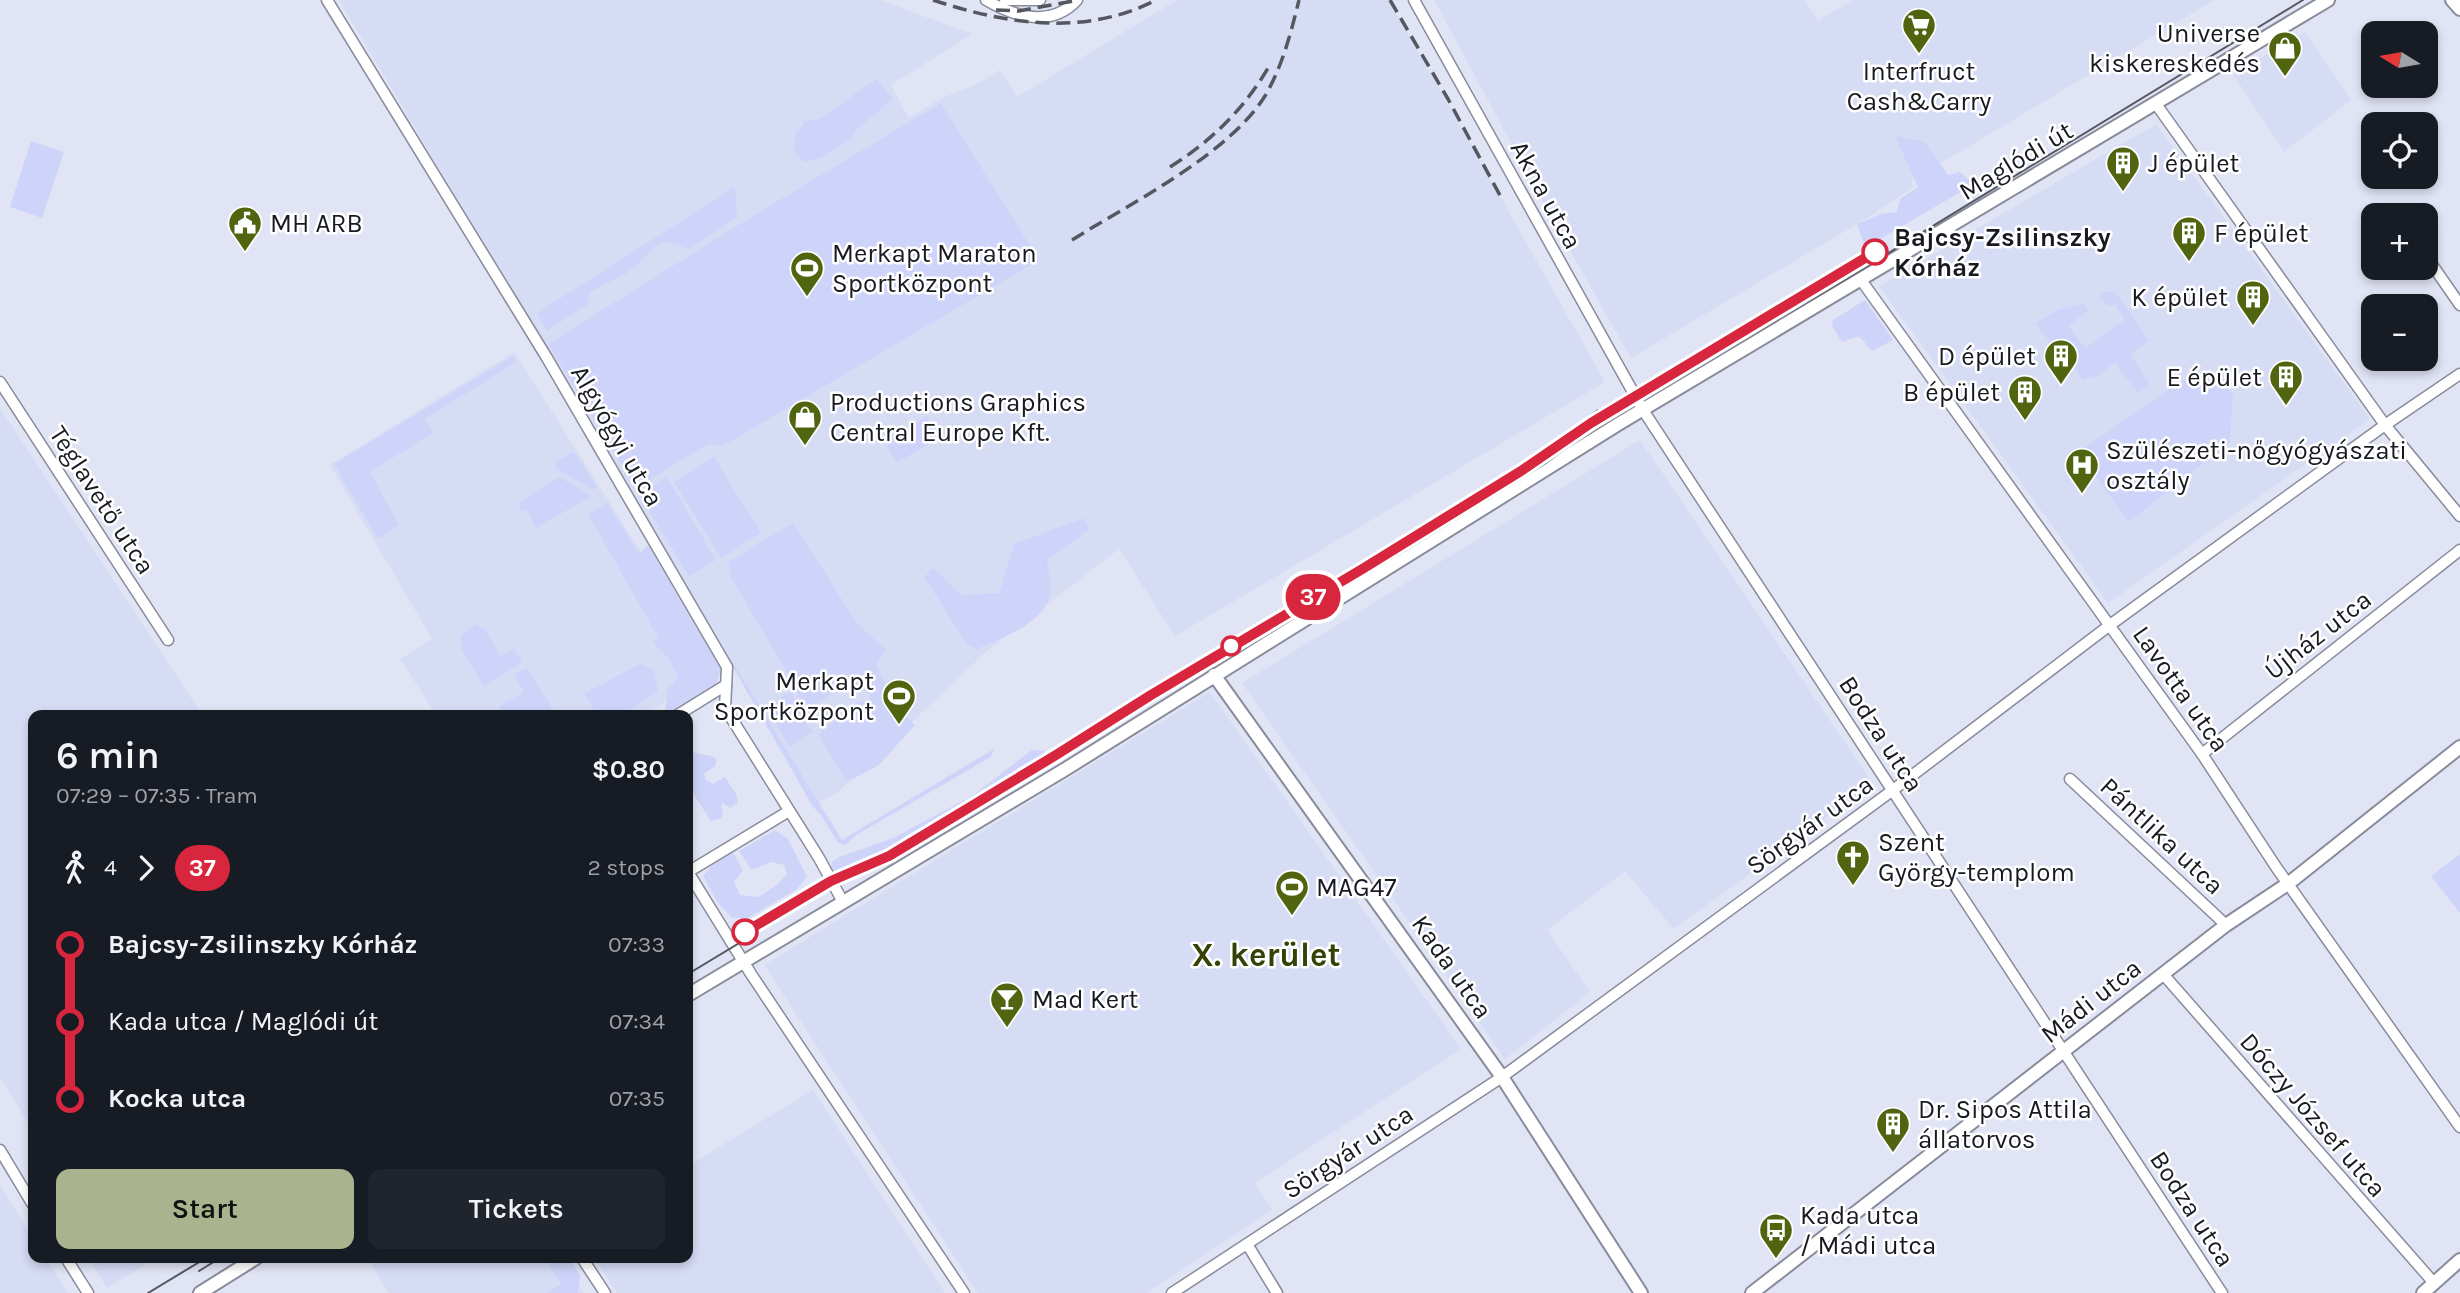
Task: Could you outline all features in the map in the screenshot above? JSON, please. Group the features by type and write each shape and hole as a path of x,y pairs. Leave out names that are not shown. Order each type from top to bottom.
{"street":[{"name":"Algyógyi utca","path":"327,0 572,400 727,667 725,708 819,858 843,902"},
{"path":"986,0 1011,13 1033,18 1058,14 1077,0"},
{"path":"1005,0 1040,0"},
{"name":"Akna utca","path":"1414,0 1643,410"},
{"name":"Maglódi út","path":"693,992 1064,770 1643,410 2328,0"},
{"path":"2452,0 2460,9"},
{"path":"2156,104 2385,425 2460,516"},
{"path":"2438,273 2460,305"},
{"name":"Lavotta utca","path":"1861,280 2202,754 2460,1127"},
{"name":"Sörgyár utca","path":"1172,1293 1502,1077 1893,790 2110,625 2385,425 2460,374"},
{"name":"Téglavető utca","path":"0,383 168,640"},
{"name":"Bodza utca","path":"1643,410 2222,1293"},
{"name":"Újház utca","path":"2202,754 2460,550"},
{"name":"Kada utca","path":"1214,675 1502,1077 1641,1293"},
{"path":"686,710 726,685"},
{"name":"Mádi utca","path":"1752,1293 2226,925 2289,883 2460,747"},
{"name":"Pántlika utca","path":"2070,779 2226,925"},
{"path":"693,869 789,811"},
{"path":"693,880 744,962 964,1293"},
{"name":"Dóczy József utca","path":"2163,974 2434,1283"},
{"path":"0,1150 28,1197"},
{"path":"1247,1244 1277,1293"},
{"path":"2423,1293 2460,1260"},
{"path":"69,1263 88,1293"},
{"path":"200,1293 248,1263"},
{"path":"585,1263 604,1293"}],"shaded area":[{"path":"339,0 880,0 972,34 891,85 909,118 942,98 977,84 1000,70 1017,97 1177,0 1389,0 1605,382 1175,636 1119,549 987,651 836,794 815,803"},
{"path":"1434,0 1805,0 1818,21 1853,0 2214,0 1911,181 1914,187 1867,218 1631,358"},
{"path":"2305,32 2351,100 2284,152 2233,74"},
{"path":"876,79 893,99 857,129 850,140 820,158 805,162 794,152 795,135 805,121 820,119"},
{"path":"941,103 1039,260 721,447 711,444 703,447 636,488 548,344"},
{"path":"2156,124 2370,419 2108,603 1879,286"},
{"path":"1895,136 1925,142 1948,175 1960,172 1974,184 1865,248 1857,224 1881,214 1897,212 1900,199 1918,187"},
{"path":"31,141 64,152 42,218 10,207"},
{"path":"735,187 737,217 690,249 663,241 627,273 589,293 588,304 547,331 537,313"},
{"path":"2104,292 2115,292 2149,341 2130,354 2150,385 2138,393 2115,363 2097,376 2083,380 2066,356 2067,351 2060,341 2053,346 2035,323 2060,309 2083,304 2089,310 2068,326 2085,348 2125,319 2115,305 2108,306 2099,296"},
{"path":"1865,300 1893,340 1872,351 1859,336 1842,342 1832,326 1833,320"},
{"path":"514,352 716,670 652,710 433,710 400,659 432,639 330,465"},
{"path":"513,356 516,362 425,419 433,433 370,472 399,525 378,539 334,464"},
{"path":"2189,376 2226,387 2233,394 2230,442 2129,522 2078,452"},
{"path":"0,408 199,710 28,710 28,1123 0,1077"},
{"path":"927,416 939,437 897,463 887,446 890,438"},
{"path":"1640,440 1873,784 1674,929 1625,871 1547,930 1590,992 1505,1059 1242,683"},
{"path":"574,452 597,487 593,490 557,469 554,463"},
{"path":"714,457 761,533 721,558 674,482"},
{"path":"559,477 592,496 536,528 527,510 522,512 518,503"},
{"path":"667,477 716,560 689,576 639,494"},
{"path":"607,503 639,554 648,545 721,670 715,687 675,710 665,710 667,690 678,677 669,659 653,642 658,637 588,514"},
{"path":"1084,518 1090,529 1047,560 1051,588 1049,600 1043,610 1023,627 977,649 967,644 924,577 933,568 962,595 999,593 1014,544"},
{"path":"793,523 857,623 886,650 876,665 887,687 887,700 915,725 879,765 847,782 818,735 856,703 872,698 865,691 839,690 811,707 802,705 794,684 731,577 728,562"},
{"path":"475,624 486,630 500,656 514,649 522,663 484,686 462,651 461,635"},
{"path":"733,663 842,840 994,749 991,757 856,835 845,845 838,843 813,807"},
{"path":"640,664 654,670 658,692 629,710 594,710 585,693"},
{"path":"527,668 553,710 500,710 498,707 524,692 514,674"},
{"path":"791,691 802,717 813,732 789,747 766,707"},
{"path":"1210,692 1461,1049 1255,1183 1272,1210 1147,1293 978,1293 764,965"},
{"path":"1032,750 1044,751 1048,755 889,850 833,877 829,873 832,862 839,857 893,838 972,796"},
{"path":"693,752 717,760 715,766 704,774 706,780 713,784 725,777 736,794 738,803 730,808 723,803 721,818 711,821 695,796"},
{"path":"775,830 788,839 807,877 797,889 748,918 732,918 716,900 703,876 713,864 733,853 743,870 734,882 740,895 759,897 787,874 784,865 771,862 752,870 739,851"},
{"path":"2460,854 2460,913 2431,876"},
{"path":"813,1090 945,1293 617,1293 597,1263 693,1263 693,1163"},
{"path":"0,1185 28,1230 28,1263 49,1263 68,1293 0,1293"},
{"path":"91,1263 147,1263 107,1288"},
{"path":"371,1263 563,1263 584,1293 389,1293"},
{"path":"548,1263 572,1263 580,1275 578,1293 547,1293 561,1284"}],"tram line":[{"path":"693,971 834,886 892,862 1229,655 1408,549 1546,463 1592,429 1841,282 2303,0"},
{"name":"37","path":"745,932 831,881 889,856 1231,646 1364,568 1541,459 1591,423 1875,252"},
{"path":"1321,590 1360,563 1538,454 1598,410"},
{"path":"148,1293 198,1263"},
{"path":"199,1271 212,1263"}],"railway":[{"path":"933,0 988,15 1045,23 1101,19 1129,12 1156,0"},
{"path":"996,10 1019,11 1079,0"},
{"path":"1072,240 1177,176 1228,138 1249,118 1265,96 1281,62 1299,0"},
{"path":"1390,0 1503,201"},
{"path":"1170,167 1200,146 1227,121 1251,94 1271,63"}],"place":[{"name":"Interfruct Cash&Carry","path":"1919,55"},
{"name":"Universe kiskereskedés","path":"2285,78"},
{"name":"J épület","path":"2123,193"},
{"name":"Bajcsy-Zsilinszky Kórház","path":"1875,252"},
{"name":"MH ARB","path":"245,253"},
{"name":"F épület","path":"2189,263"},
{"name":"Merkapt Maraton Sportközpont","path":"807,298"},
{"name":"K épület","path":"2253,327"},
{"name":"D épület","path":"2061,386"},
{"name":"E épület","path":"2286,407"},
{"name":"B épület","path":"2025,422"},
{"name":"Productions Graphics Central Europe Kft.","path":"805,447"},
{"name":"Szülészeti-nőgyógyászati osztály","path":"2082,495"},
{"name":"Merkapt Sportközpont","path":"899,726"},
{"name":"Szent György-templom","path":"1853,887"},
{"name":"MAG47","path":"1292,917"},
{"name":"Mad Kert","path":"1007,1029"},
{"name":"Dr. Sipos Attila állatorvos","path":"1893,1154"},
{"name":"Kada utca / Mádi utca","path":"1776,1260"}],"district":[{"name":"X. kerület","path":"1266,955"}]}
